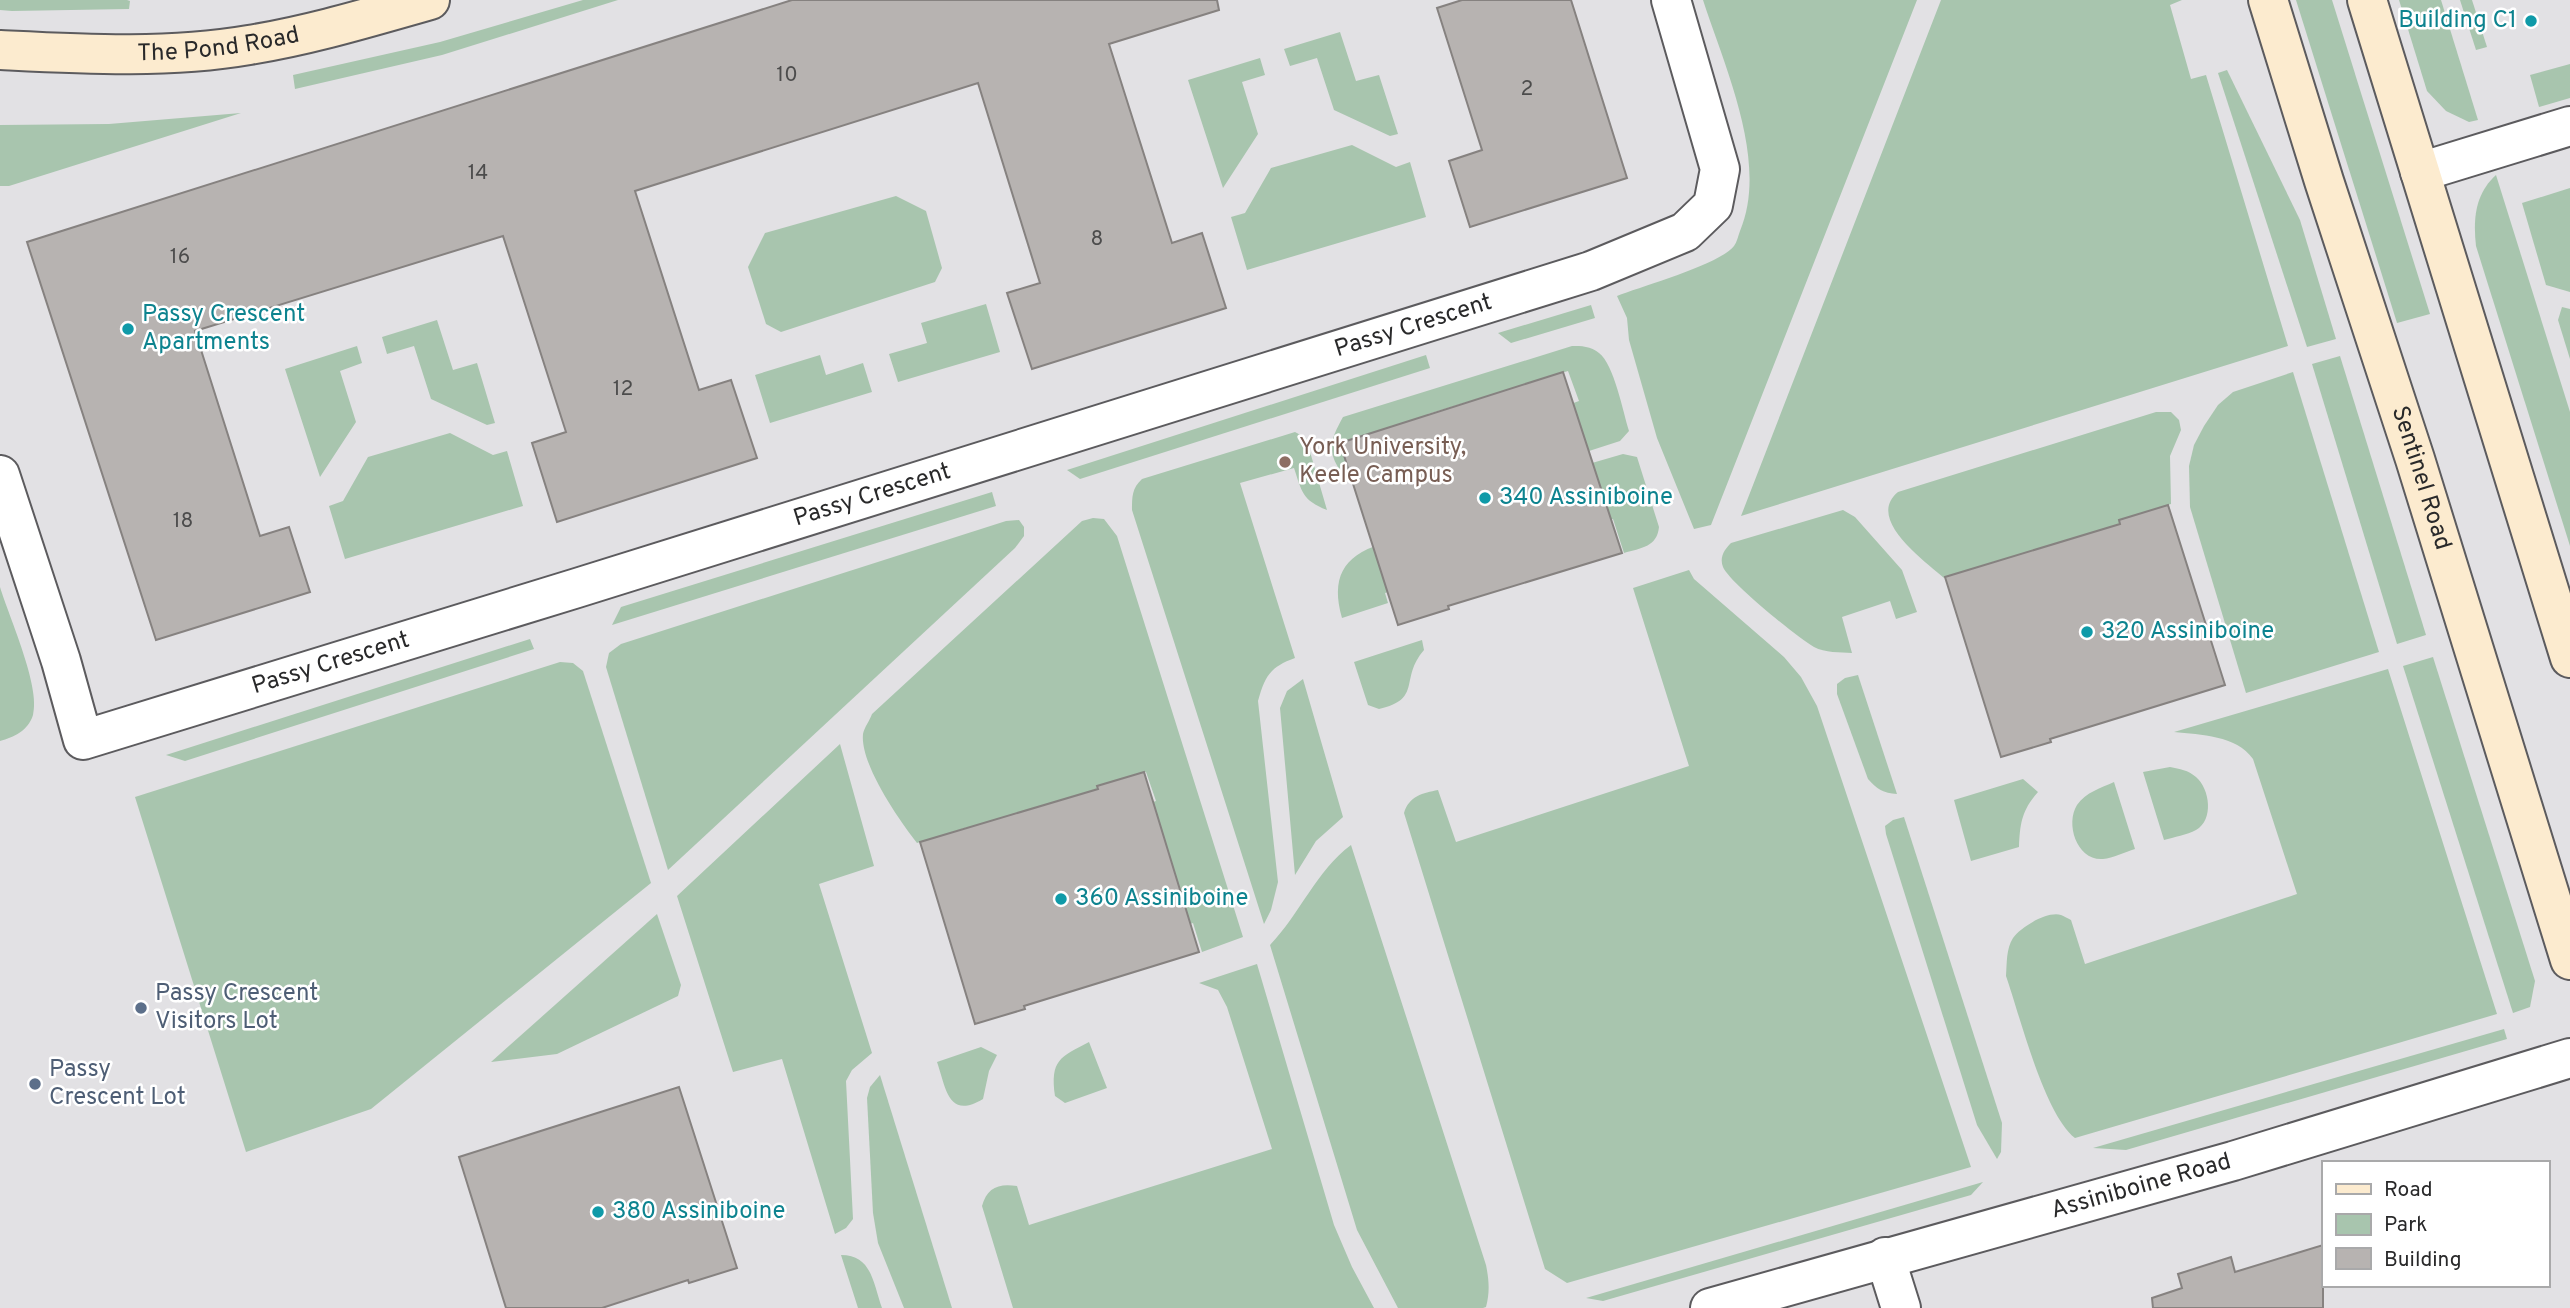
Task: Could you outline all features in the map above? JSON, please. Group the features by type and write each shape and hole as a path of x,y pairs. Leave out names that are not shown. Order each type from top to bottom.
{"street":[{"name":"The Pond Road","path":"0,50 126,56 248,46 321,31 430,0"},
{"name":"Passy Crescent","path":"0,475 61,661 83,740 1591,271 1685,232 1713,205 1720,169 1671,0"},
{"name":"Sentinel Road","path":"2268,0 2323,181 2419,472 2570,960"},
{"path":"2367,0 2570,658"},
{"path":"2420,172 2570,126"},
{"name":"Assiniboine Road","path":"1710,1308 2232,1161 2570,1058"},
{"path":"1885,1257 1901,1308"}],"green space":[{"path":"0,0 130,1 129,9 12,11 0,10"},
{"path":"583,0 618,0 442,55 295,89 293,75 440,42"},
{"path":"1703,0 1917,0 1711,525 1694,529 1657,438 1629,340 1627,318 1617,296 1679,274 1726,253 1737,241 1748,204 1750,175 1741,115"},
{"path":"1941,0 2182,0 2170,5 2191,79 2206,75 2288,346 1741,516"},
{"path":"2296,0 2332,0 2430,314 2397,323"},
{"path":"2399,0 2441,0 2478,120 2469,122 2446,111 2427,91"},
{"path":"2460,0 2472,0 2487,47 2476,50"},
{"path":"1340,32 1356,81 1379,75 1398,134 1390,136 1334,110 1317,58 1290,66 1284,49"},
{"path":"1260,58 1265,75 1242,82 1258,134 1223,188 1188,80"},
{"path":"2570,64 2570,98 2539,107 2530,75"},
{"path":"2227,70 2300,220 2336,339 2307,347 2218,73"},
{"path":"241,113 9,186 0,186 0,125 109,124"},
{"path":"1352,145 1396,167 1410,162 1426,217 1247,270 1231,217 1245,213 1271,168"},
{"path":"2496,175 2570,412 2570,546 2476,246 2477,208 2484,190"},
{"path":"2570,188 2570,292 2546,285 2522,203"},
{"path":"896,196 926,211 942,268 935,282 781,332 766,324 748,267 765,233"},
{"path":"986,304 1000,352 898,382 889,354 927,343 921,323"},
{"path":"1591,305 1595,318 1511,343 1498,333"},
{"path":"2562,307 2570,309 2570,359 2558,320"},
{"path":"437,320 453,370 477,363 495,423 487,425 431,399 414,346 387,354 382,337"},
{"path":"357,346 362,363 340,371 356,422 320,477 285,369"},
{"path":"1572,346 1596,351 1609,367 1629,431 1620,441 1589,451 1568,405 1579,401 1568,371 1428,414 1431,423 1340,443 1349,473 1340,470 1336,463 1332,444 1343,417"},
{"path":"820,355 826,375 863,363 872,392 770,423 755,375"},
{"path":"1426,355 1430,368 1080,479 1067,470"},
{"path":"2340,356 2426,635 2397,644 2312,364"},
{"path":"2293,372 2379,652 2246,693 2190,507 2189,466 2194,445 2218,405 2233,392"},
{"path":"2156,412 2171,412 2179,420 2181,430 2170,456 2171,504 2119,520 2122,532 1999,570 1996,561 1944,578 1912,550 1893,527 1889,514 1890,503 1898,492"},
{"path":"1295,432 1306,438 1327,510 1312,503 1304,494 1294,468 1240,483 1295,658 1274,669 1263,685 1258,701 1278,882 1271,910 1264,924 1132,510 1132,501 1134,489 1142,479"},
{"path":"450,433 493,455 507,451 523,506 345,559 329,506 343,501 368,457"},
{"path":"1623,454 1637,457 1659,527 1652,543 1624,553 1613,519 1607,520 1592,463"},
{"path":"992,492 996,506 612,625 621,607"},
{"path":"1843,510 1855,517 1902,570 1917,612 1896,619 1890,601 1842,617 1852,653 1823,650 1806,642 1738,585 1723,567 1722,560 1731,543"},
{"path":"1104,519 1117,536 1243,937 1202,952 1193,923 1184,926 1147,804 1156,801 1146,772 1098,786 1100,796 971,835 968,827 917,843 882,791 864,746 863,734 872,714 1082,521"},
{"path":"1019,520 1024,527 1024,536 1015,548 668,870 606,667 609,653 621,644 1006,521"},
{"path":"1381,544 1395,590 1385,593 1388,603 1342,618 1338,592 1343,571 1357,555"},
{"path":"1689,570 1694,579 1784,657 1801,677 1817,706 1971,1167 1567,1283 1545,1269 1404,813 1413,799 1438,790 1456,842 1689,766 1633,588"},
{"path":"0,587 23,652 34,703 33,715 28,725 15,735 0,741"},
{"path":"530,639 534,649 185,761 166,755"},
{"path":"1422,640 1424,650 1417,660 1406,694 1393,705 1379,709 1368,705 1354,662"},
{"path":"2433,657 2535,981 2530,1007 2513,1013 2403,666"},
{"path":"560,662 573,663 583,671 651,883 371,1109 246,1152 135,797"},
{"path":"2388,669 2497,1014 2075,1138 2064,1126 2043,1087 2006,976 2008,951 2013,938 2035,921 2049,915 2061,915 2071,920 2085,964 2297,894 2253,759 2246,751 2228,741 2174,732"},
{"path":"1858,675 1897,794 1881,790 1868,779 1837,694 1837,684 1845,678"},
{"path":"1303,679 1343,817 1316,841 1295,875 1280,708 1287,691"},
{"path":"840,744 874,866 819,884 872,1053 852,1070 846,1081 853,1219 846,1228 835,1234 782,1059 733,1072 677,896"},
{"path":"2170,767 2184,770 2201,782 2207,796 2208,812 2202,825 2196,830 2164,840 2143,772"},
{"path":"2023,779 2038,792 2023,817 2019,847 1971,861 1954,800"},
{"path":"2114,782 2135,849 2103,859 2094,858 2080,848 2076,840 2072,822 2074,813 2085,797"},
{"path":"1904,817 2002,1123 2001,1152 1997,1159 1977,1125 1886,834 1885,826"},
{"path":"1351,845 1486,1265 1489,1291 1486,1307 1483,1308 1398,1308 1357,1230 1270,945 1328,867"},
{"path":"657,914 681,985 678,996 557,1054 491,1062"},
{"path":"1257,964 1334,1225 1374,1308 1013,1308 982,1206 994,1188 1004,1185 1017,1186 1029,1225 1272,1149 1227,1007 1218,990 1199,983"},
{"path":"2504,1029 2507,1039 2126,1150 2093,1148"},
{"path":"1089,1042 1107,1088 1065,1103 1055,1096 1056,1067 1064,1056"},
{"path":"981,1047 997,1055 989,1071 983,1099 962,1106 955,1103 946,1091 937,1062"},
{"path":"880,1075 952,1308 904,1308 878,1243 873,1213 867,1098 870,1087"},
{"path":"1983,1182 1971,1195 1603,1301 1586,1298"},
{"path":"841,1255 851,1256 865,1265 882,1308 858,1308"}],"building":[{"name":"Passy Crescent Apartments","path":"792,0 1217,0 1219,10 1109,44 1172,243 1202,233 1226,308 1032,369 1007,293 1040,283 978,83 635,191 699,390 731,380 757,458 557,522 532,443 566,432 503,236 195,331 260,536 289,527 310,592 156,640 27,242"},
{"path":"1462,0 1571,0 1627,178 1470,227 1449,161 1482,150 1437,8"},
{"name":"340 Assiniboine","path":"1563,372 1622,553 1448,606 1449,609 1398,625 1340,443"},
{"name":"320 Assiniboine","path":"2168,505 2225,685 2050,739 2051,742 2001,757 1945,577 2120,524 2119,520"},
{"name":"360 Assiniboine","path":"1144,772 1199,952 1024,1006 1025,1009 975,1024 920,842 1098,789 1097,786"},
{"name":"380 Assiniboine","path":"679,1087 737,1268 689,1283 688,1280 602,1308 506,1308 459,1157"},
{"path":"2322,1245 2323,1308 2153,1308 2152,1298 2182,1288 2178,1274 2231,1257 2235,1272"}],"place":[{"name":"Building C1","path":"2531,21"},
{"name":"Passy Crescent Apartments","path":"128,329"},
{"name":"York University, Keele Campus","path":"1285,462"},
{"name":"340 Assiniboine","path":"1485,498"},
{"name":"320 Assiniboine","path":"2087,632"},
{"name":"360 Assiniboine","path":"1061,899"},
{"name":"Passy Crescent Visitors Lot","path":"141,1008"},
{"name":"Passy Crescent Lot","path":"35,1084"},
{"name":"380 Assiniboine","path":"598,1212"}]}
